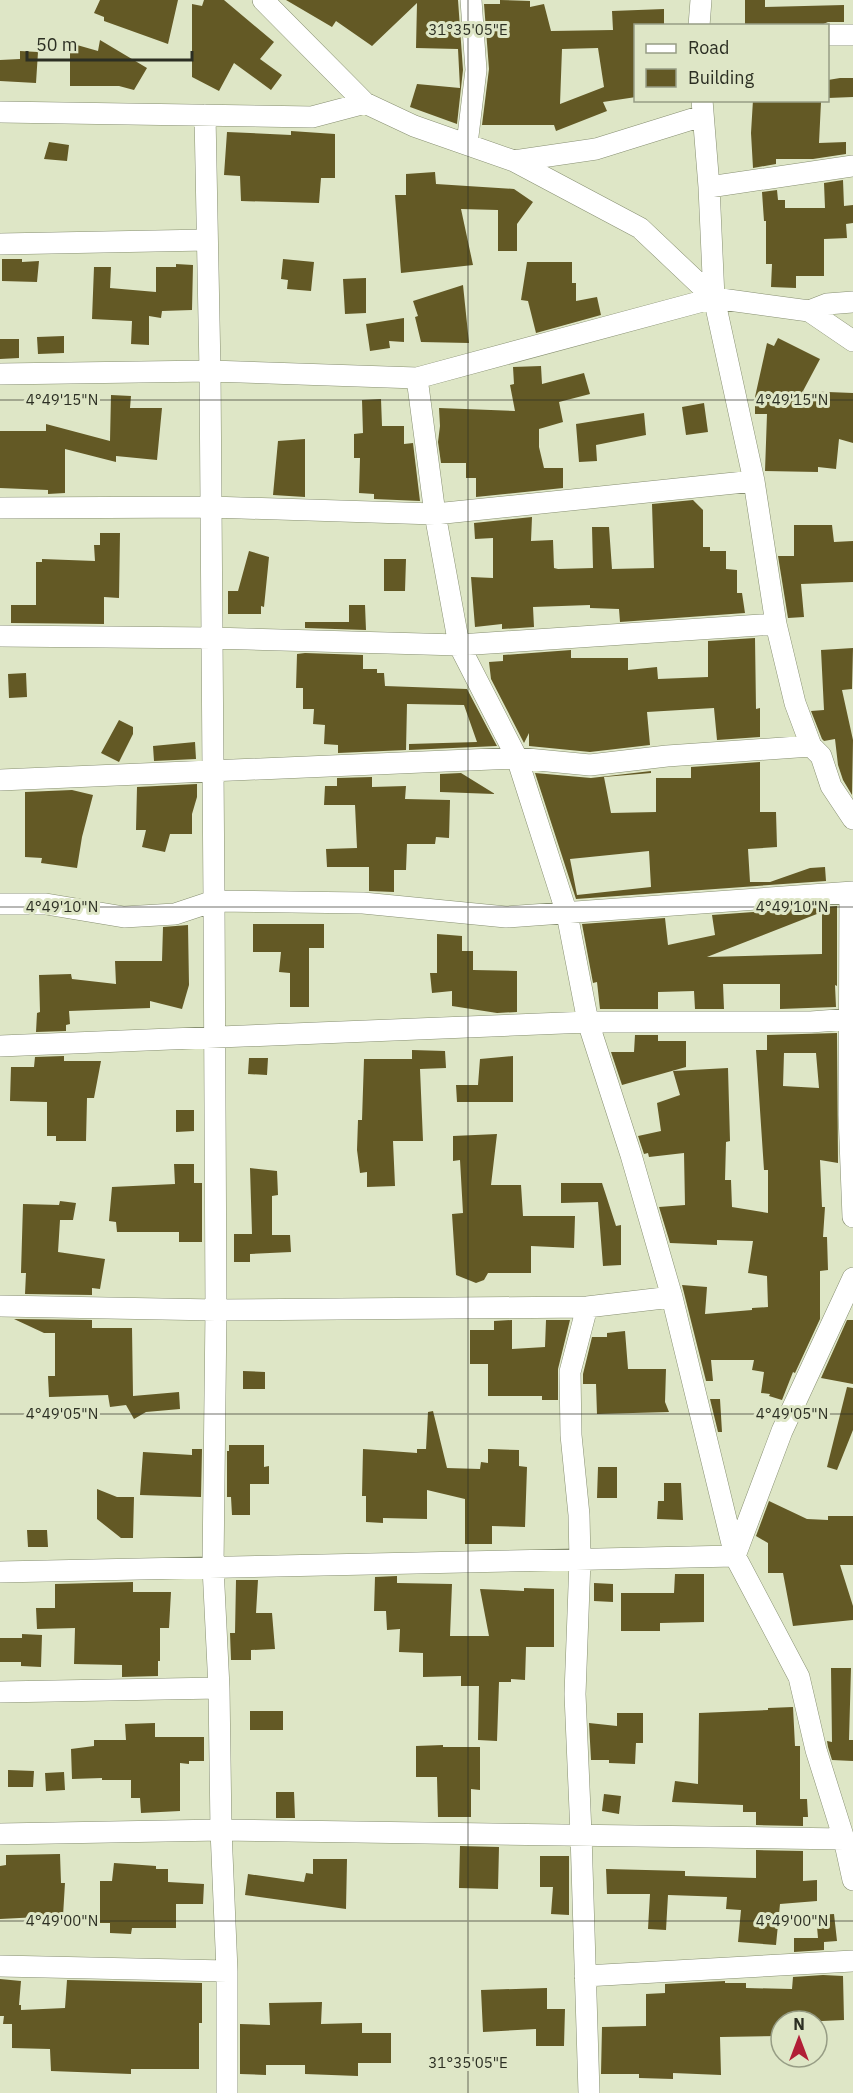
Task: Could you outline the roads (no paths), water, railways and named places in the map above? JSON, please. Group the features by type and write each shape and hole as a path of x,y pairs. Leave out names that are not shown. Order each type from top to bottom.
{"street":[{"path":"467,144 476,70 471,0"},
{"path":"699,24 701,0"},
{"path":"266,1 365,103 414,126 514,161 640,228 714,298"},
{"path":"829,35 853,35"},
{"path":"0,112 312,117 365,103"},
{"path":"514,161 596,149 702,108 709,187 714,298 754,481 776,624 795,703 811,746 821,756 831,786 853,819"},
{"path":"205,115 210,371 214,901 216,1310 213,1566 227,1971 227,2093"},
{"path":"709,187 853,166"},
{"path":"0,244 207,240"},
{"path":"0,374 210,371 417,378 714,298 809,311 853,341"},
{"path":"809,311 827,304 853,302"},
{"path":"417,378 435,514 459,645 517,758 567,914 588,1022 631,1155 672,1297 735,1556 799,1677 816,1750 844,1839 853,1880"},
{"path":"0,508 211,507 435,514 754,481"},
{"path":"0,636 212,638 459,645 776,624"},
{"path":"0,780 517,758 590,765 667,756 811,746"},
{"path":"0,904 46,904 124,917 175,914 214,901 363,903 506,917 852,893 849,1115 853,1217"},
{"path":"0,1046 588,1022 811,1022 850,1019"},
{"path":"735,1556 783,1431 853,1278"},
{"path":"0,1306 216,1310 587,1307 672,1297"},
{"path":"587,1307 570,1372 571,1435 579,1515 580,1560 574,1694 589,2093"},
{"path":"0,1572 735,1556"},
{"path":"0,1692 219,1688"},
{"path":"0,1834 221,1830 844,1839"},
{"path":"585,1976 853,1961"},
{"path":"0,1966 227,1971"}]}
